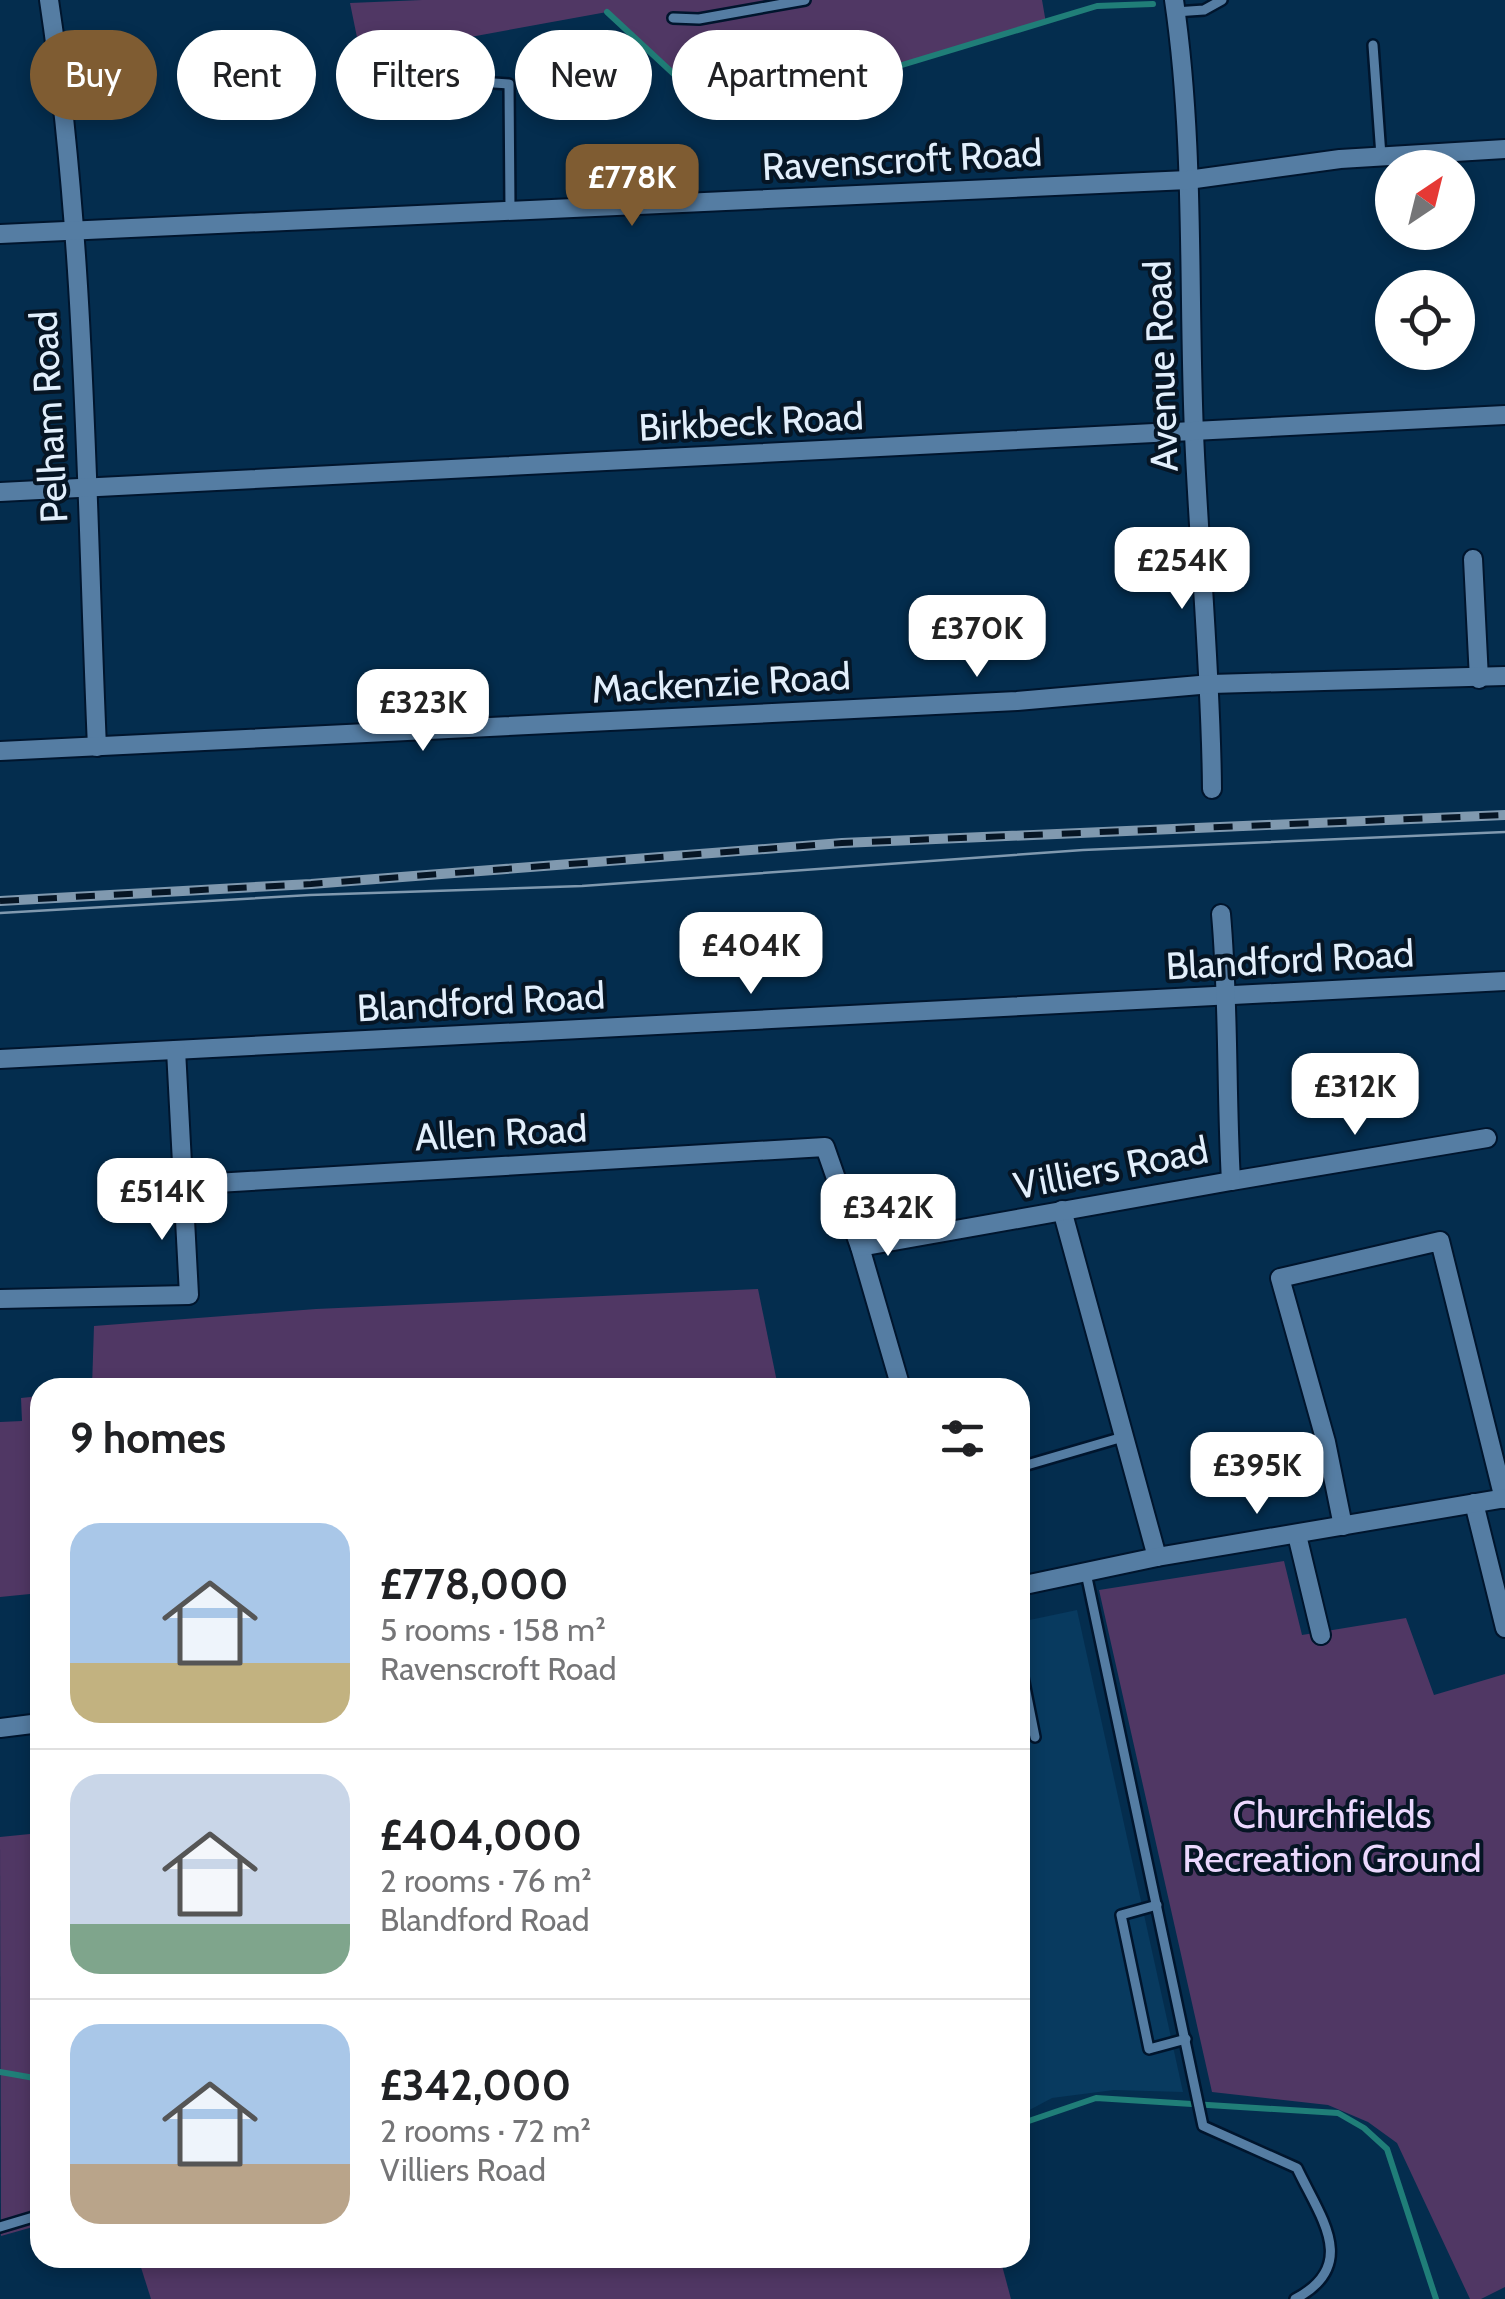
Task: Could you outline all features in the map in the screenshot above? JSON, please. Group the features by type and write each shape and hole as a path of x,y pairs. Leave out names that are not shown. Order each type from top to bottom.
{"street":[{"name":"Pelham Road","path":"50,0 62,84 74,230 97,746"},
{"name":"Avenue Road","path":"1174,6 1188,180 1194,434 1211,684 1212,790"},
{"name":"Ravenscroft Road","path":"1475,151 1505,149"},
{"name":"Ravenscroft Road","path":"0,234 1188,180 1375,157"},
{"name":"Birkbeck Road","path":"0,492 1194,434 1505,414"},
{"path":"1472,558 1479,679"},
{"name":"Mackenzie Road","path":"0,751 1016,702 1211,684 1505,676"},
{"name":"Villiers Road","path":"860,1247 1231,1182 1226,1100 1228,996 1222,914"},
{"name":"Blandford Road","path":"0,1059 1505,981"},
{"path":"0,1299 189,1294 176,1050"},
{"path":"1231,1182 1488,1138"},
{"name":"Allen Road","path":"182,1184 825,1147 860,1247"},
{"path":"1062,1210 1156,1557"},
{"path":"1030,1584 1156,1557 1297,1535 1504,1498 1440,1240 1280,1278 1326,1442 1342,1526"},
{"path":"860,1247 898,1378"},
{"path":"1474,1503 1505,1628"},
{"path":"1297,1535 1320,1635"},
{"path":"0,1728 30,1725"}],"lane":[{"path":"672,18 699,19 805,0"},
{"path":"1174,6 1204,10 1222,0"},
{"path":"1374,45 1382,150"},
{"path":"495,83 509,84 510,210"},
{"path":"1030,1464 1124,1437"},
{"path":"1086,1573 1204,2126 1297,2168 1332,2244 1328,2273 1314,2289 1295,2299"},
{"path":"1030,1712 1035,1737"},
{"path":"1157,1905 1121,1915 1149,2049 1186,2039"},
{"path":"0,2227 30,2217"}],"shaded area":[{"path":"1077,1610 1183,2092 1114,2090 1052,2098 1030,2110 1030,1620"}],"green space":[{"path":"1042,0 1046,23 903,65 903,30 672,30 672,72 652,54 652,30 626,30 607,12 495,32 356,30 350,3"},
{"path":"758,1289 776,1378 92,1378 94,1326 316,1309"},
{"path":"30,1397 30,1594 0,1597 0,1422 22,1421 21,1398"},
{"name":"Churchfields Recreation Ground","path":"1284,1561 1302,1635 1406,1618 1434,1695 1505,1674 1505,2287 1481,2299 1470,2299 1397,2143 1368,2122 1328,2105 1212,2092 1099,1590"},
{"path":"30,1834 30,2228 1,2236 0,1837"},
{"path":"141,2268 1003,2268 1011,2299 151,2299"}],"waterway":[{"path":"607,12 677,77 732,84 782,78 811,85 892,68 1097,6 1153,4"},
{"path":"0,2072 30,2077"},
{"path":"1030,2121 1096,2098 1338,2113 1364,2128 1387,2149 1436,2299"}],"tram line":[{"path":"0,913 310,895 582,886 1083,850 1505,832"}],"railway":[{"path":"0,901 311,884 842,843 1505,815"}]}
